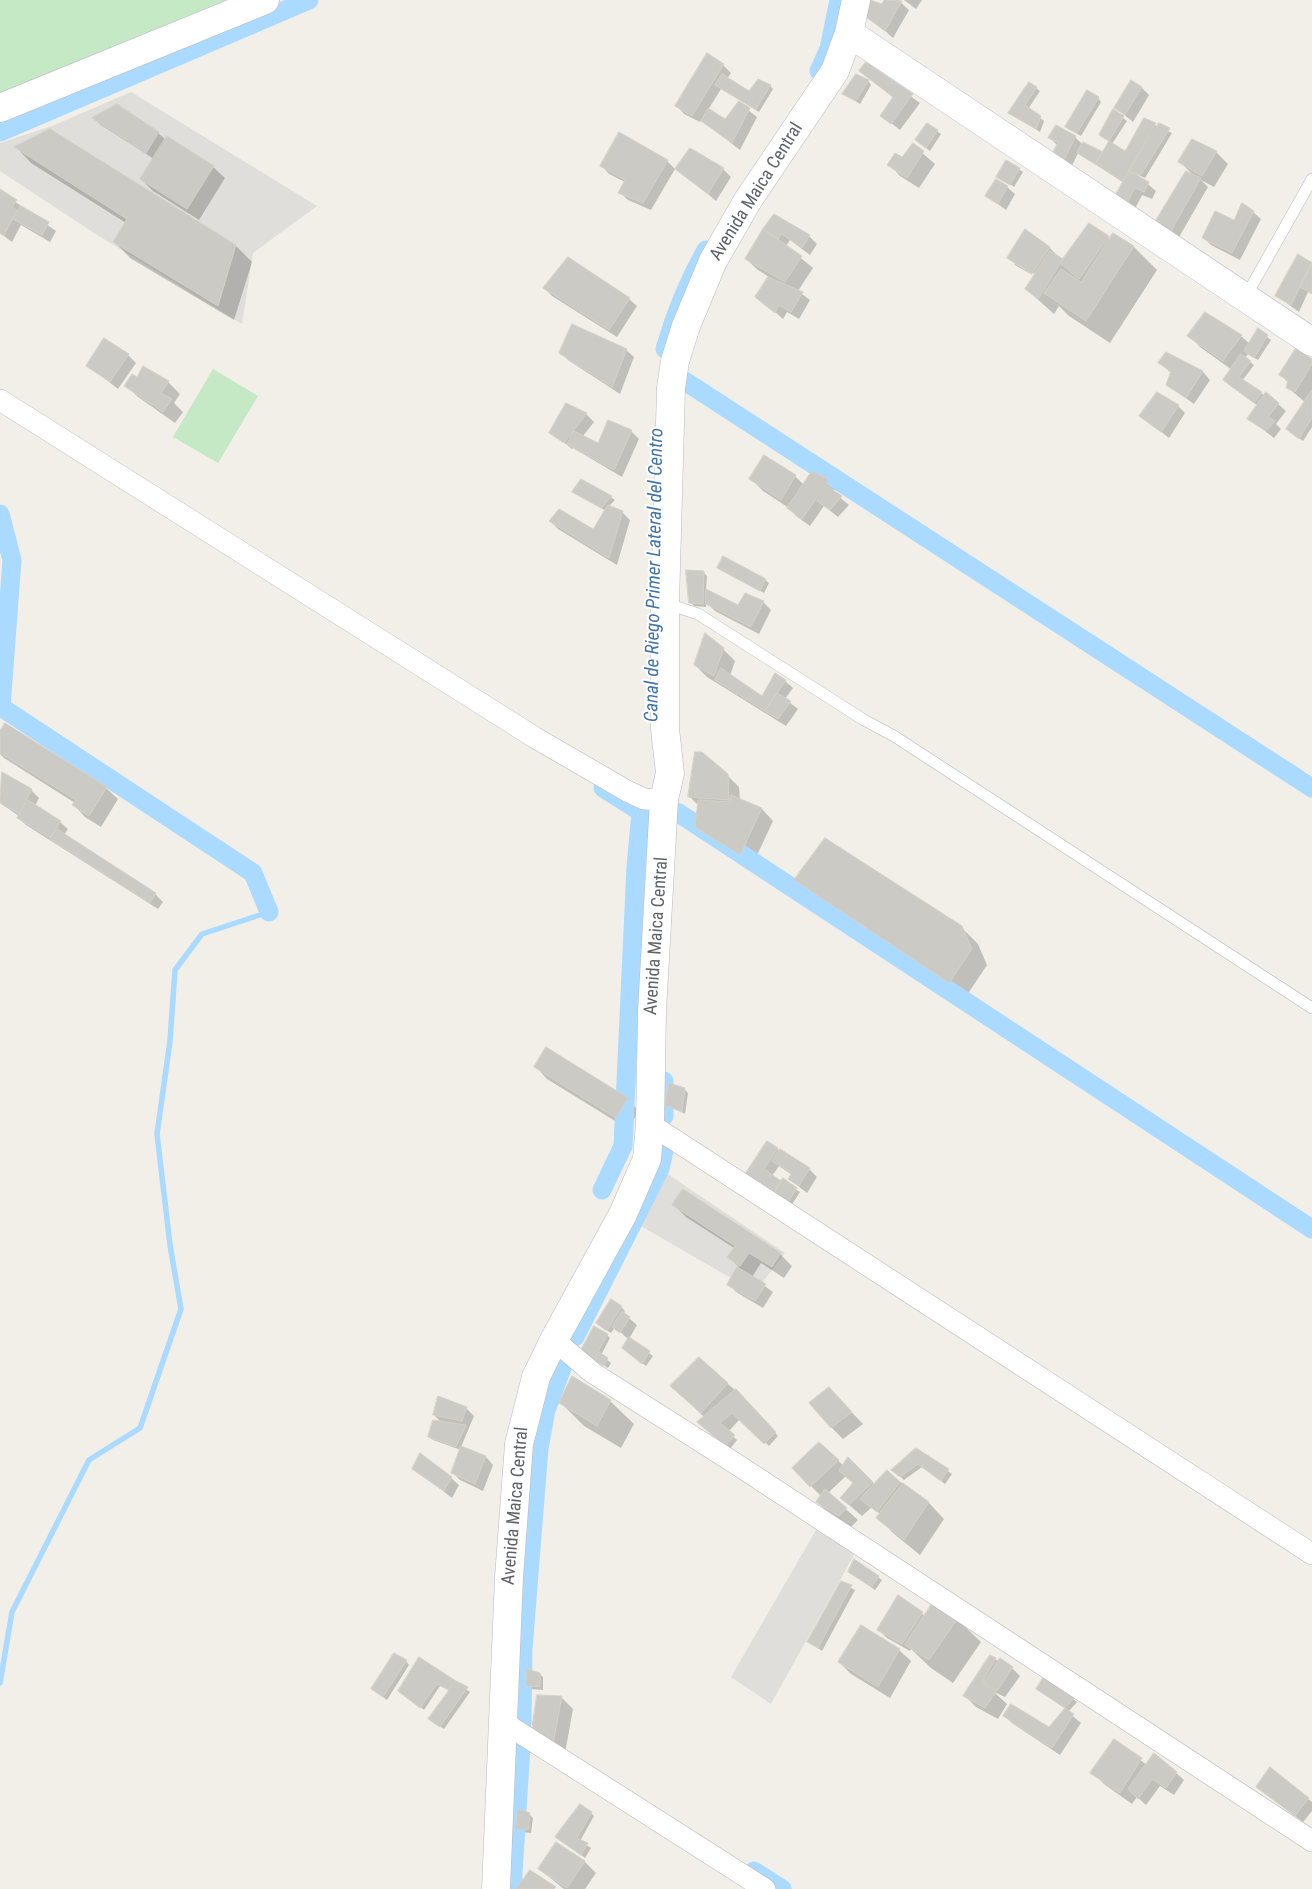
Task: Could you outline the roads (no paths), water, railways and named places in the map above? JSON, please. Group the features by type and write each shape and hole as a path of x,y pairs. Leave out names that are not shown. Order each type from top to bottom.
{"street":[{"path":"0,108 265,0"},
{"name":"Avenida Maica Central","path":"496,1889 509,1577 519,1444 536,1376 637,1185 647,1159 650,1124 652,1011 664,800 670,773 665,729 665,603 671,388 675,361 686,326 712,261 748,200 835,71 849,34 856,0"},
{"path":"849,34 1312,342"},
{"path":"0,400 534,737 627,791 644,799 664,800"},
{"path":"650,1124 1312,1554"},
{"path":"554,1340 594,1373 1312,1840"},
{"path":"503,1722 765,1889"}],"lane":[{"path":"1245,298 1312,179"},
{"path":"665,603 698,614 864,720 894,736 1312,1008"}],"waterway":[{"name":"Canal de Riego Primer Lateral del Centro","path":"0,132 309,0"},
{"name":"Canal de Riego Primer Lateral del Centro","path":"819,71 829,49 839,0"},
{"name":"Canal de Riego Primer Lateral del Centro","path":"665,349 682,298 706,250"},
{"path":"680,378 1312,788"},
{"path":"0,514 12,560 1,707 253,873 269,912"},
{"path":"602,1190 623,1146 636,867 641,812 603,788"},
{"path":"677,812 1312,1229"},
{"path":"0,1683 12,1612 89,1460 140,1428 181,1309 170,1245 157,1134 170,1041 175,970 202,934 269,912"},
{"path":"664,1081 664,1116"},
{"path":"575,1337 660,1169 665,1146"},
{"path":"522,1723 523,1649 539,1448 546,1410 562,1368"},
{"path":"512,1889 521,1746"},
{"path":"754,1871 782,1889"}]}
